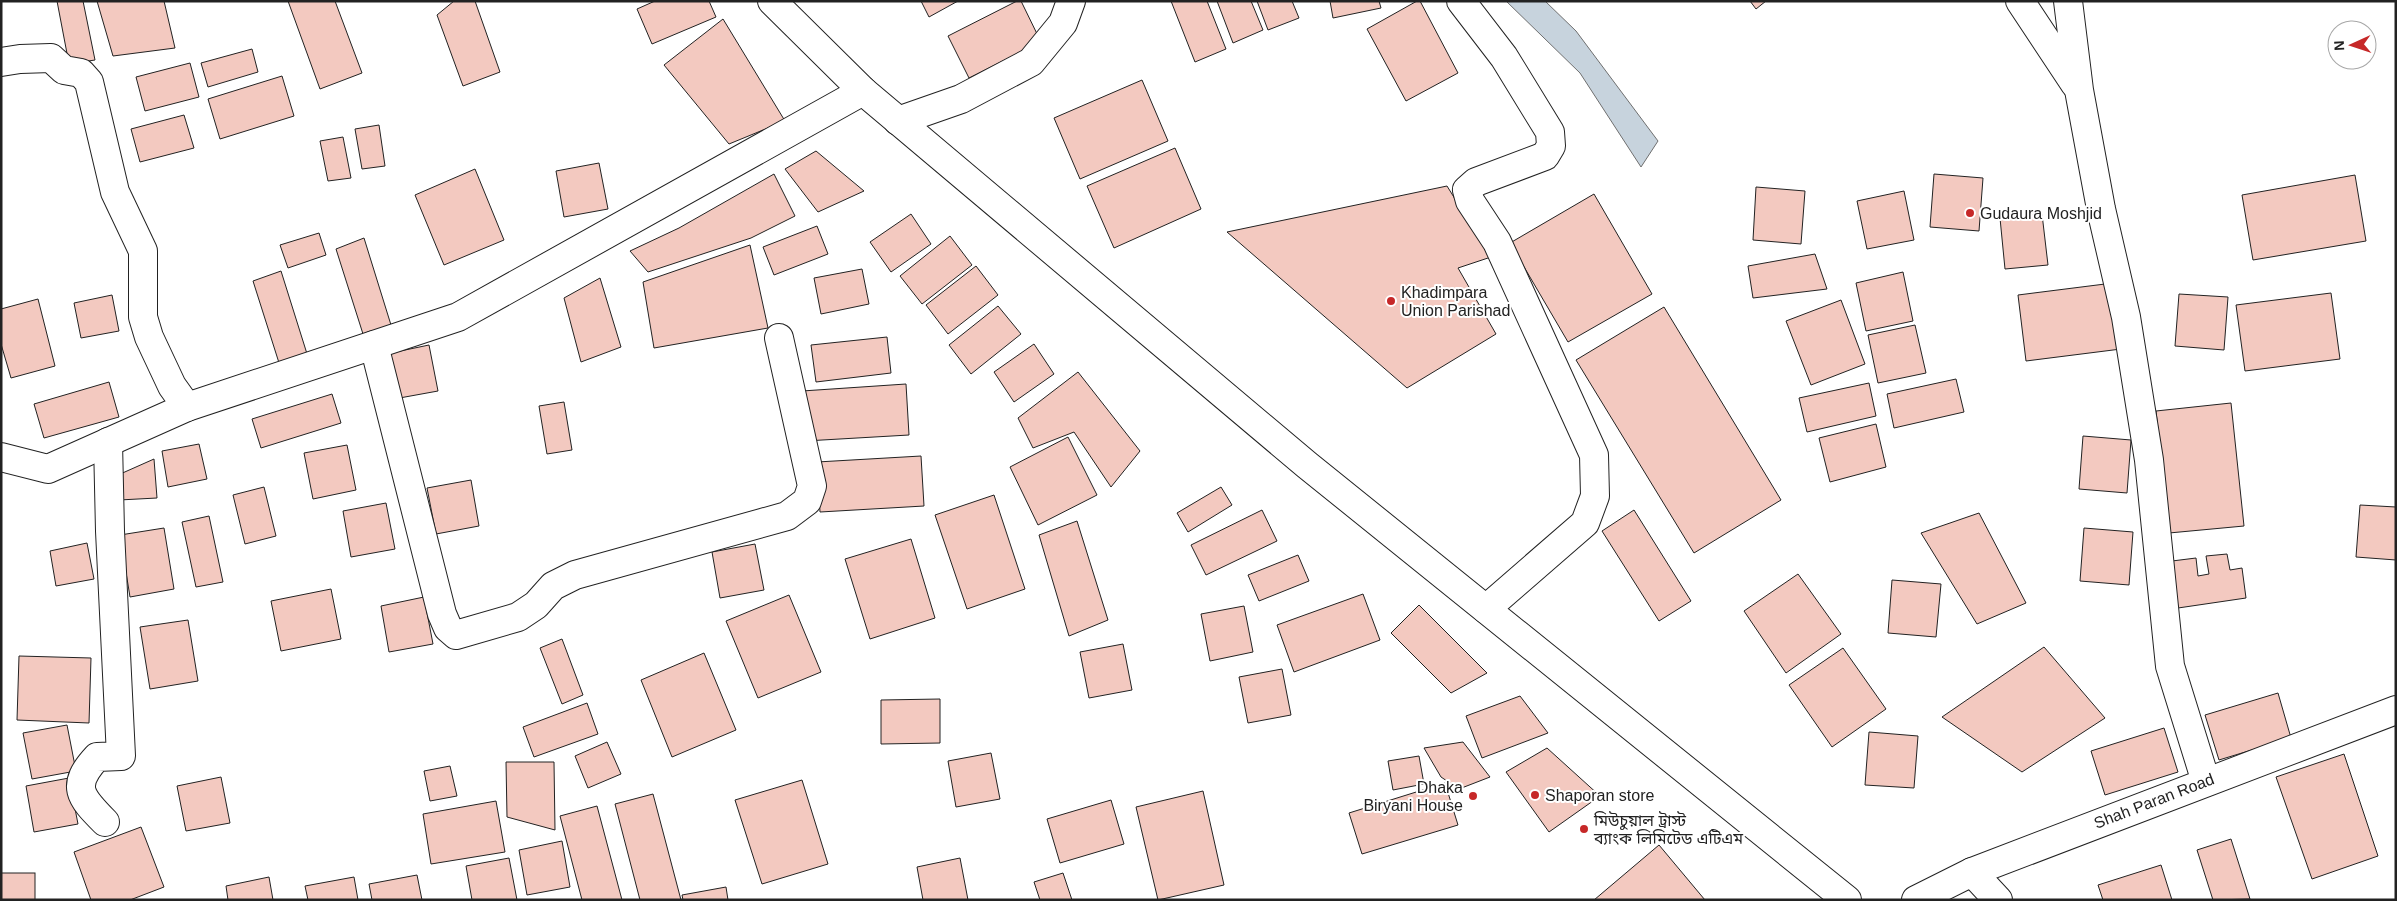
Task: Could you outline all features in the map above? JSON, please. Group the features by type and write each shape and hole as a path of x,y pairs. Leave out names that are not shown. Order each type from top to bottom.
{"main road":[{"path":"772,1 863,91 1307,465 1847,900"},
{"path":"898,120 961,98 1030,62 1063,22 1071,1"},
{"path":"1461,1 1504,57 1550,132 1551,146 1545,156 1476,182 1467,190 1470,201 1498,242 1594,455 1595,496 1585,523 1486,609"},
{"path":"2020,1 2079,90"},
{"path":"2068,1 2079,90 2101,209 2126,317 2147,451 2170,666 2206,782"},
{"path":"1,62 51,58 64,70 81,73 89,82 115,192 143,250 144,317 149,337 172,386 188,406"},
{"path":"1,457 48,470 188,406 458,317 863,91"},
{"path":"374,345 442,614 448,628 456,635 518,617 536,606 553,586 575,575 787,516 807,501 812,486 779,338"},
{"path":"105,822 84,801 79,784 86,769 97,757 121,756 110,531 108,442"},
{"name":"Shah Paran Road","path":"1916,900 1972,872 2396,710"},
{"path":"1972,872 1998,900"}],"shaded area":[{"path":"1506,1 1545,1 1576,31 1658,141 1641,167 1580,73"}],"building":[{"path":"57,1 83,1 95,60 69,64"},
{"path":"97,1 164,1 175,48 113,56"},
{"path":"288,1 335,1 362,73 320,89"},
{"path":"454,1 475,1 500,72 463,86 437,15"},
{"path":"655,1 709,1 716,17 652,44 637,9"},
{"path":"921,1 958,1 929,17"},
{"path":"1017,1 1021,1 1041,42 969,78 948,36"},
{"path":"1171,1 1207,1 1226,49 1195,62"},
{"path":"1217,1 1251,1 1263,30 1233,43"},
{"path":"1257,1 1292,1 1299,18 1268,30"},
{"path":"1330,1 1379,1 1381,8 1333,18"},
{"path":"1420,1 1458,73 1406,101 1367,29"},
{"path":"1750,1 1766,1 1756,9"},
{"path":"723,19 785,121 729,144 664,65"},
{"path":"252,49 258,72 208,87 201,63"},
{"path":"190,63 199,97 145,111 136,77"},
{"path":"282,76 294,116 220,139 208,99"},
{"path":"1142,80 1168,141 1080,179 1054,118"},
{"path":"184,115 194,148 140,162 131,129"},
{"path":"379,125 385,166 362,169 355,129"},
{"path":"343,137 351,178 328,181 320,141"},
{"path":"1175,148 1201,209 1114,248 1087,186"},
{"path":"816,151 864,191 818,212 785,169"},
{"path":"599,163 608,209 564,217 556,171"},
{"path":"475,169 504,240 444,265 415,195"},
{"path":"774,174 795,216 751,238 648,272 630,251 679,228"},
{"path":"1934,174 1983,178 1979,231 1930,227"},
{"path":"2355,175 2366,241 2253,260 2242,195"},
{"name":"Khadimpara Union Parishad","path":"1447,186 1491,257 1458,268 1496,334 1407,388 1227,232"},
{"path":"1756,187 1805,191 1801,244 1753,240"},
{"path":"1904,191 1914,240 1867,249 1857,201"},
{"path":"1594,194 1652,294 1568,342 1510,243"},
{"path":"911,214 931,244 891,272 870,242"},
{"path":"2042,214 2048,265 2005,269 2000,218"},
{"path":"817,226 828,254 774,275 763,247"},
{"path":"319,233 326,255 288,268 280,245"},
{"path":"950,236 972,265 922,304 900,276"},
{"path":"364,238 391,325 363,334 336,249"},
{"path":"750,245 768,328 654,348 643,282"},
{"path":"1815,254 1827,289 1753,298 1748,266"},
{"path":"976,266 998,295 948,334 926,305"},
{"path":"862,269 869,304 821,314 814,278"},
{"path":"281,271 308,357 280,366 253,281"},
{"path":"1903,272 1913,321 1866,331 1856,283"},
{"path":"600,278 621,347 581,362 564,298"},
{"path":"2113,283 2121,349 2026,361 2018,295"},
{"path":"2331,293 2340,359 2245,371 2236,305"},
{"path":"2179,294 2228,297 2224,350 2175,346"},
{"path":"112,295 119,331 81,338 74,303"},
{"path":"38,299 55,366 11,378 1,344 1,309"},
{"path":"1841,300 1865,364 1811,385 1786,321"},
{"path":"998,306 1021,334 971,374 949,345"},
{"path":"1664,307 1781,500 1694,553 1576,360"},
{"path":"1915,325 1926,373 1878,383 1868,335"},
{"path":"887,337 891,373 816,382 811,345"},
{"path":"1034,344 1054,374 1014,402 994,372"},
{"path":"429,345 438,391 394,399 386,354"},
{"path":"1078,372 1140,451 1111,487 1074,432 1033,448 1018,418"},
{"path":"1956,379 1964,412 1894,428 1887,394"},
{"path":"109,382 119,417 44,438 34,404"},
{"path":"1869,383 1876,416 1807,432 1799,398"},
{"path":"906,384 909,435 805,441 802,391"},
{"path":"332,394 341,423 261,448 252,419"},
{"path":"564,402 572,450 547,454 539,406"},
{"path":"2231,403 2244,526 2169,533 2156,411"},
{"path":"1876,424 1886,467 1830,482 1819,438"},
{"path":"2083,436 2131,440 2127,493 2079,489"},
{"path":"1068,437 1097,495 1038,525 1010,467"},
{"path":"199,444 207,479 168,487 162,451"},
{"path":"347,445 356,490 313,499 304,453"},
{"path":"921,456 924,506 820,512 817,462"},
{"path":"154,459 157,498 119,500 118,475"},
{"path":"471,480 479,526 436,534 427,488"},
{"path":"264,487 276,536 245,544 233,495"},
{"path":"1221,487 1232,505 1188,532 1177,513"},
{"path":"994,495 1025,589 967,609 935,515"},
{"path":"386,503 395,549 351,557 343,511"},
{"path":"2360,505 2396,507 2396,560 2356,557"},
{"path":"1262,510 1277,541 1206,575 1191,545"},
{"path":"1634,510 1691,601 1659,621 1602,531"},
{"path":"1979,513 2026,603 1977,624 1921,533"},
{"path":"209,516 223,582 196,587 182,522"},
{"path":"1077,521 1108,620 1069,636 1039,535"},
{"path":"164,528 174,589 130,597 120,535"},
{"path":"2084,528 2133,532 2129,585 2080,581"},
{"path":"911,539 935,618 870,639 845,559"},
{"path":"87,543 94,579 56,586 50,551"},
{"path":"755,544 764,590 720,598 712,552"},
{"path":"2227,554 2230,570 2242,568 2246,598 2178,608 2172,561 2196,558 2198,576 2209,574 2206,556"},
{"path":"1298,555 1309,581 1259,601 1248,575"},
{"path":"1798,574 1841,634 1786,673 1744,611"},
{"path":"1892,580 1941,584 1936,637 1888,633"},
{"path":"331,589 341,639 281,651 271,601"},
{"path":"1363,594 1380,640 1294,672 1277,625"},
{"path":"789,595 821,672 758,698 726,621"},
{"path":"424,597 433,644 389,652 381,606"},
{"path":"1419,605 1487,673 1451,693 1391,633"},
{"path":"1244,606 1253,652 1210,661 1201,614"},
{"path":"188,620 198,681 150,689 140,627"},
{"path":"562,639 583,695 562,704 540,648"},
{"path":"1123,644 1132,690 1089,698 1080,652"},
{"path":"2044,647 2105,718 2022,772 1942,717"},
{"path":"1843,648 1886,709 1832,747 1789,685"},
{"path":"704,653 736,730 672,757 641,680"},
{"path":"19,656 91,658 89,723 17,720"},
{"path":"1282,669 1291,715 1248,723 1239,677"},
{"path":"2278,693 2291,738 2219,760 2205,715"},
{"path":"1520,696 1548,733 1482,758 1466,716"},
{"path":"940,699 940,743 881,744 881,700"},
{"path":"587,703 598,734 534,757 523,727"},
{"path":"67,725 76,771 32,779 23,733"},
{"path":"2164,728 2178,772 2105,795 2091,751"},
{"path":"1869,732 1918,736 1914,788 1865,785"},
{"path":"607,742 621,774 588,788 575,756"},
{"path":"1463,742 1490,777 1459,789 1441,777 1424,748"},
{"path":"1547,748 1600,796 1549,832 1506,772"},
{"path":"991,753 1000,799 956,807 948,761"},
{"path":"2344,754 2378,856 2312,879 2276,777"},
{"path":"1419,756 1424,784 1393,790 1388,761"},
{"path":"506,762 554,762 555,830 507,817"},
{"path":"450,766 457,796 430,801 424,771"},
{"path":"221,777 230,823 186,831 177,786"},
{"path":"69,778 78,824 34,832 26,786"},
{"path":"802,780 828,864 762,884 735,800"},
{"path":"1445,783 1458,825 1362,854 1349,813"},
{"path":"1203,791 1224,885 1158,900 1136,807"},
{"path":"653,794 681,900 640,900 615,804"},
{"path":"1111,800 1124,844 1060,863 1047,819"},
{"path":"496,801 505,852 431,864 423,814"},
{"path":"597,806 622,900 582,900 560,816"},
{"path":"141,827 164,887 130,900 91,900 74,852"},
{"path":"2231,839 2250,899 2213,900 2197,850"},
{"path":"562,841 570,887 527,895 519,850"},
{"path":"1659,845 1705,900 1594,900"},
{"path":"509,858 517,900 472,900 466,866"},
{"path":"960,858 968,900 923,900 917,867"},
{"path":"2161,865 2172,900 2103,900 2098,885"},
{"path":"1,873 35,873 35,900 1,900"},
{"path":"1063,873 1072,900 1040,900 1034,882"},
{"path":"417,875 422,900 372,900 369,884"},
{"path":"269,877 273,900 228,900 226,886"},
{"path":"354,877 358,900 308,900 305,886"},
{"path":"726,887 728,900 683,900 682,895"}],"place":[{"name":"Gudaura Moshjid","path":"1970,213"},
{"name":"Khadimpara Union Parishad","path":"1391,301"},
{"name":"Shaporan store","path":"1535,795"},
{"name":"Dhaka Biryani House","path":"1473,796"},
{"name":"মিউচুয়াল ট্রাস্ট ব্যাংক লিমিটেড এটিএম","path":"1584,829"}]}
